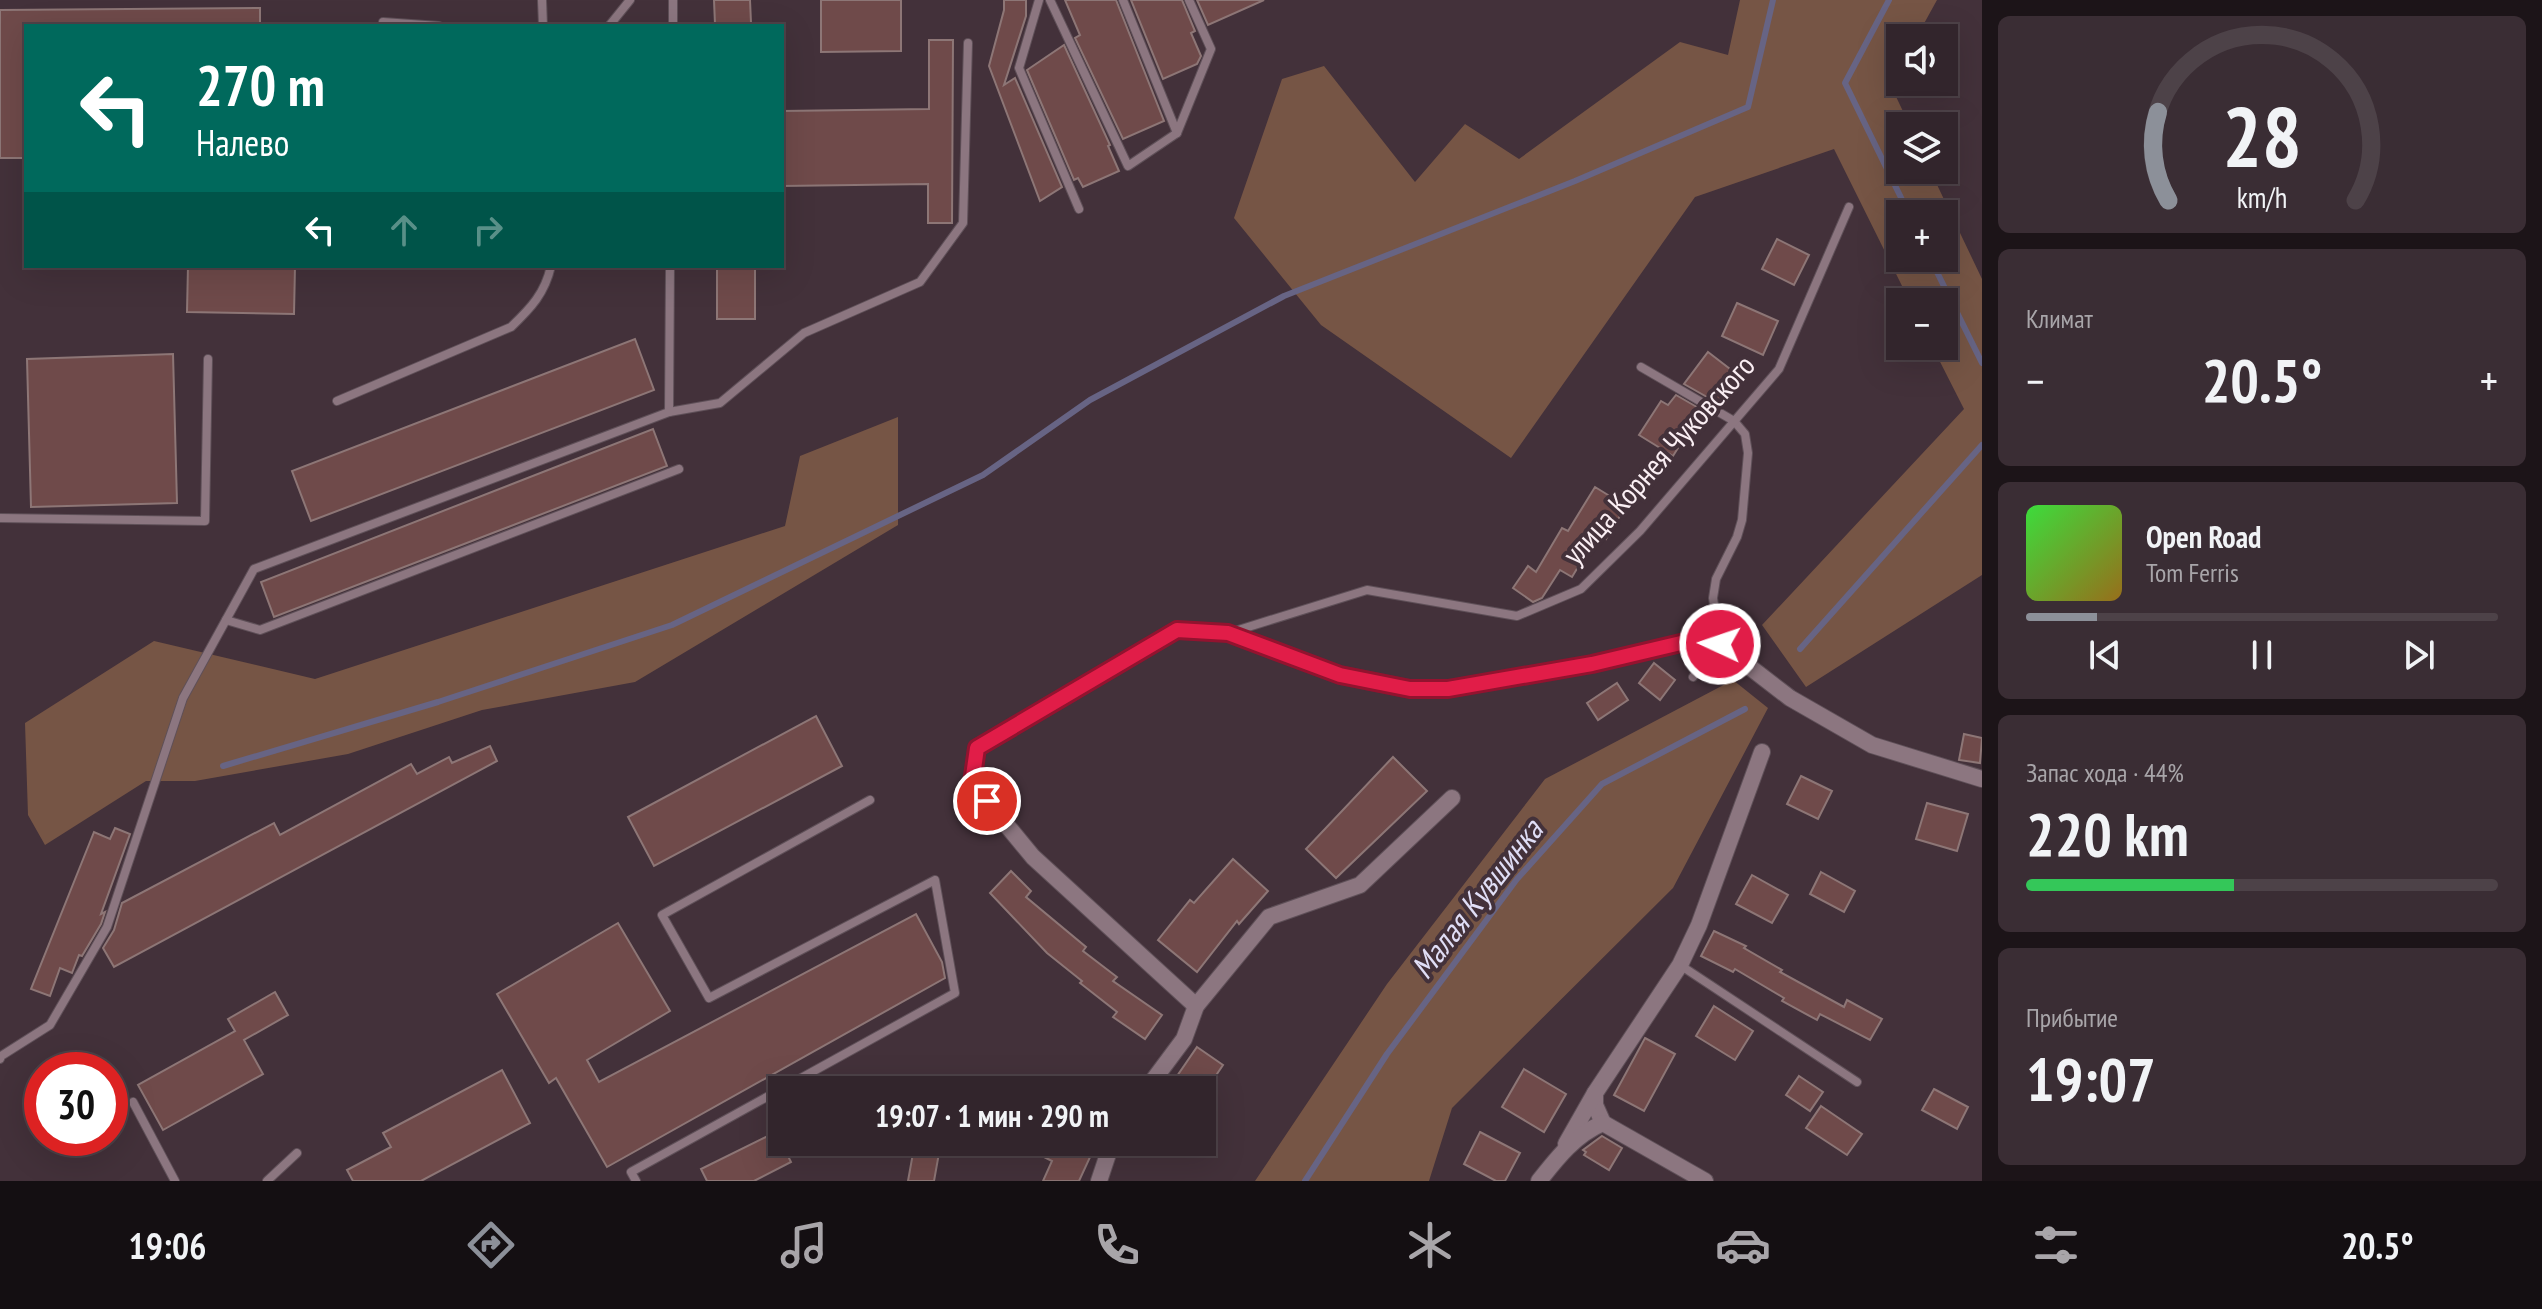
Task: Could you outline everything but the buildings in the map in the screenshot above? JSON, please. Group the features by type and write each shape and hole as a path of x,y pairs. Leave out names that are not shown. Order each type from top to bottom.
{"street":[{"path":"1196,1006 1033,857 972,783 977,748 1177,630 1228,633 1340,675 1410,689 1448,689 1592,664 1702,638 1720,644 1790,698 1872,745 1982,779"},
{"path":"1539,1181 1560,1154 1595,1093 1680,965 1699,925 1762,752"},
{"path":"1156,1076 1184,1039 1196,1006 1269,917 1360,885 1452,798"},
{"path":"1595,1093 1595,1105 1603,1123 1705,1181"},
{"path":"1560,1154 1589,1129 1603,1123"},
{"path":"1099,1181 1107,1156"}],"lane":[{"path":"542,0 543,24"},
{"path":"611,24 630,0"},
{"path":"673,0 673,24"},
{"path":"1039,0 1019,68 1079,209"},
{"path":"1050,0 1128,166 1177,133 1211,49 1189,0"},
{"path":"1123,0 1177,133"},
{"path":"383,22 411,24"},
{"path":"0,1059 50,1025 107,927 183,698 254,569 669,412 720,403 804,333 920,282 963,223 968,43"},
{"name":"улица Корнея Чуковского","path":"1228,633 1367,590 1517,616 1581,589 1640,531 1779,369 1849,207"},
{"path":"337,401 511,327 533,307 547,284 551,268"},
{"path":"669,412 670,268"},
{"path":"0,518 205,521 208,359"},
{"path":"1641,367 1734,421 1745,434 1748,453 1742,520 1716,579 1713,598 1720,644 1693,677"},
{"path":"226,620 260,630 679,469"},
{"path":"636,1181 631,1172 955,993 935,880 709,998 662,915 870,800"},
{"path":"1680,965 1857,1082"},
{"path":"133,1102 175,1181"},
{"path":"267,1181 297,1153"}],"shaded area":[{"path":"1740,0 1937,0 1924,24 1886,24 1886,96 1896,96 1903,112 1886,112 1886,184 1937,184 1944,200 1886,200 1886,254 1834,149 1695,197 1511,458 1321,325 1234,218 1282,79 1324,66 1415,182 1465,124 1519,159 1680,42 1728,55"},
{"path":"1958,229 1982,279 1982,575 1806,687 1762,625 1964,409 1939,360 1958,360 1958,288 1903,288 1895,272 1958,272"},
{"path":"898,417 898,525 635,682 482,710 348,754 195,781 146,781 45,845 28,815 25,723 154,641 315,679 785,526 800,456"},
{"path":"1733,680 1768,708 1673,888 1452,1108 1429,1181 1255,1181 1387,984 1545,779"}],"waterway":[{"path":"223,766 438,702 672,625 983,475 1090,400 1284,296 1575,181 1748,107 1773,0"},
{"name":"Малая Кувшинка","path":"1889,0 1845,83 1902,200"},
{"name":"Малая Кувшинка","path":"1937,272 1982,363"},
{"name":"Малая Кувшинка","path":"1800,649 1982,445"},
{"name":"Малая Кувшинка","path":"1305,1181 1387,1054 1517,879 1602,784 1745,709"}],"route":[{"path":"987,801 972,783 977,748 1177,630 1228,633 1340,675 1410,689 1448,689 1592,664 1702,638 1720,644"}]}
